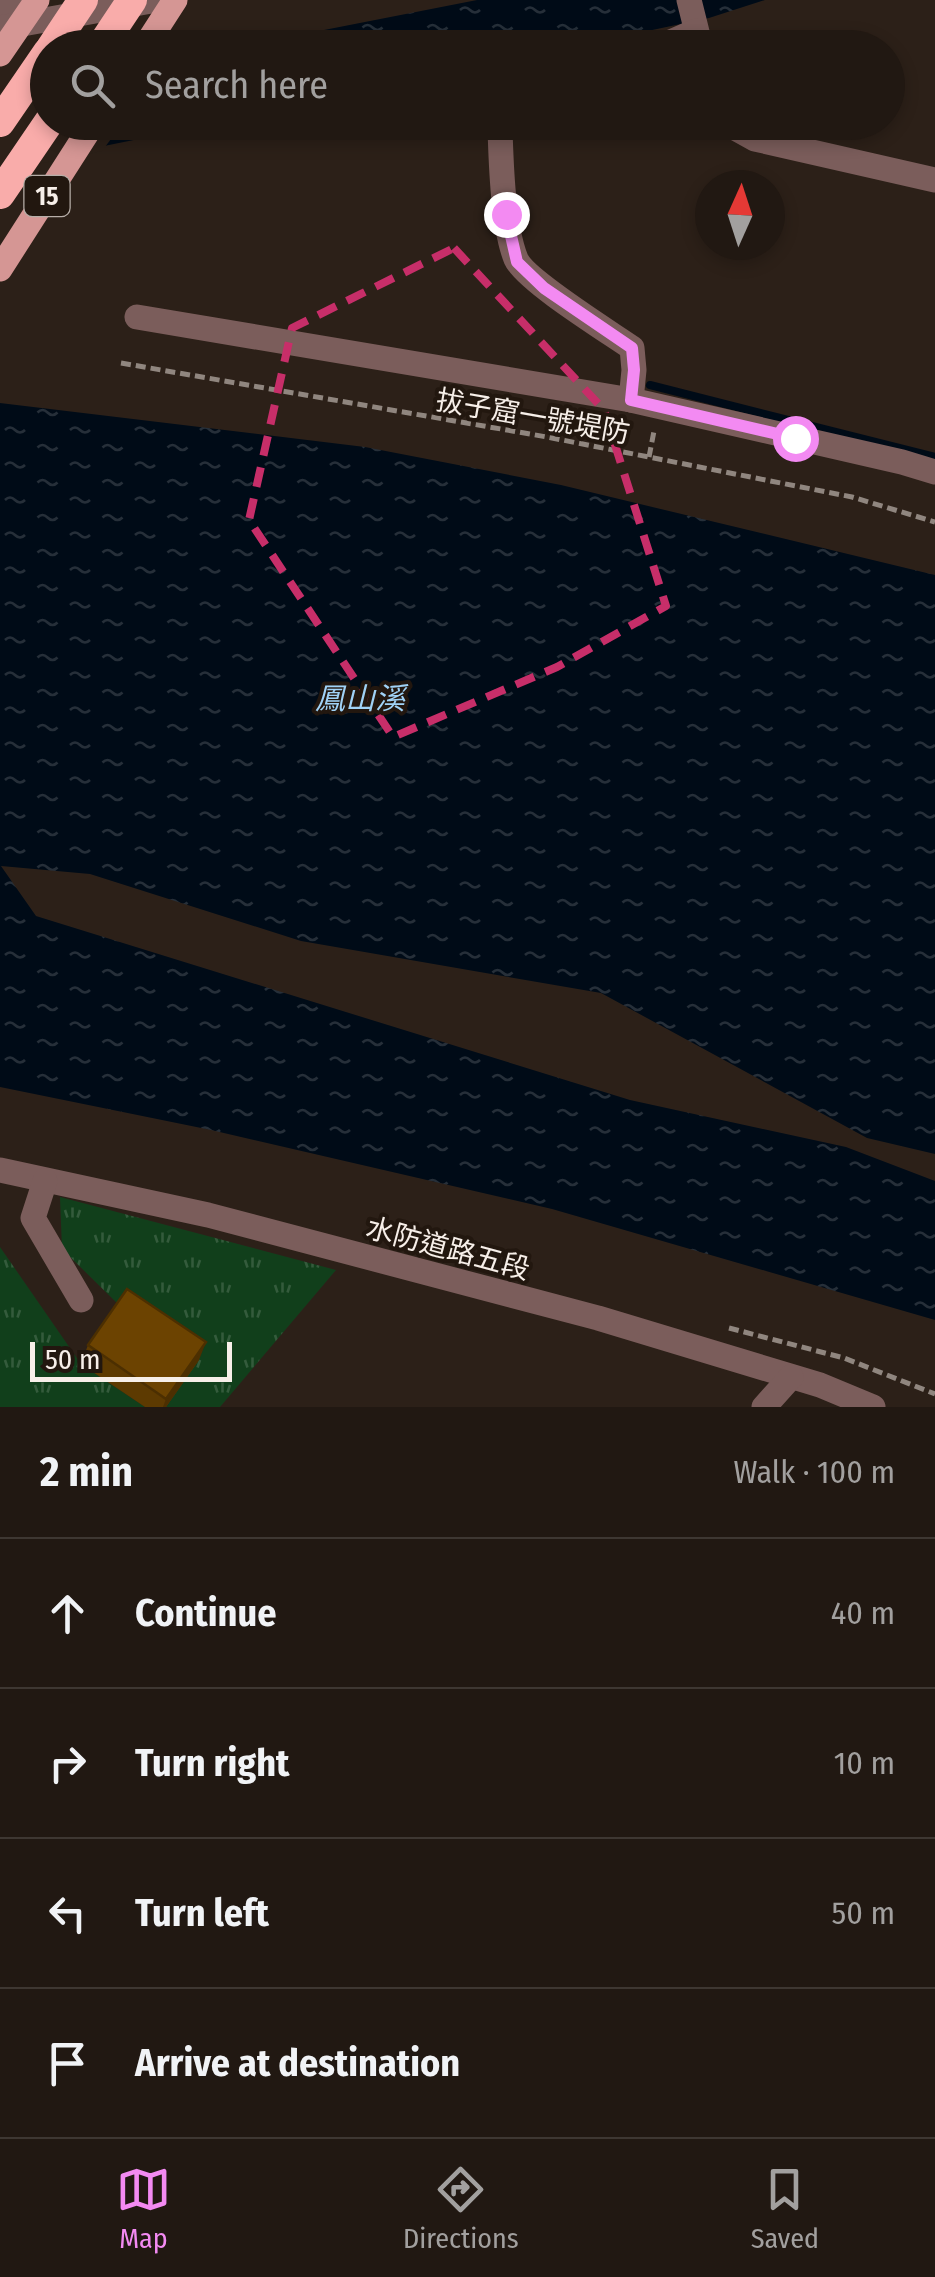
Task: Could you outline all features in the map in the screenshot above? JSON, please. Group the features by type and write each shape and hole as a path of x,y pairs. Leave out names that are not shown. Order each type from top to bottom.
{"highway":[{"path":"63,30 83,0"},
{"path":"112,30 132,0"},
{"path":"0,122 30,78"},
{"path":"0,194 36,140"}],"main road":[{"path":"0,54 37,0"},
{"path":"156,30 175,0"},
{"name":"15","path":"0,269 82,140"}],"street":[{"path":"0,19 13,0"},
{"path":"0,28 157,0"},
{"path":"690,0 697,30"},
{"path":"500,140 506,214 517,262 544,288 632,348 631,400"},
{"path":"759,140 935,180"},
{"path":"136,317 631,400 935,472"},
{"name":"水防道路五段","path":"0,1170 208,1215 598,1318 820,1386 873,1407"},
{"path":"45,1181 33,1218 81,1300"},
{"path":"764,1407 791,1377"}],"path":[{"name":"拔子窟一號堤防","path":"121,363 852,496 935,522"}],"highlighted area":[{"path":"454,248 604,410 666,606 557,667 393,737 249,520 292,328"}],"green space":[{"path":"60,1197 336,1270 220,1407 166,1407 198,1360 121,1307 62,1249"},
{"path":"0,1247 81,1364 145,1407 0,1407"}],"water":[{"path":"477,0 765,0 652,30 324,30"},
{"path":"0,95 30,112 30,140 134,140 0,167"},
{"name":"鳳山溪","path":"0,403 365,447 561,485 935,575 935,1154 867,1138 601,993 301,941 90,874 1,866 36,916 630,1100 846,1147 935,1181 935,1320 552,1209 211,1130 0,1087"}],"pier":[{"path":"30,84 30,140 110,140 102,151 0,172 0,90"}],"building":[{"path":"127,1289 206,1342 166,1399 88,1345"}],"waterway":[{"path":"650,385 935,457"}],"route":[{"path":"506,214 517,262 544,288 632,348 631,400 795,438"}]}
